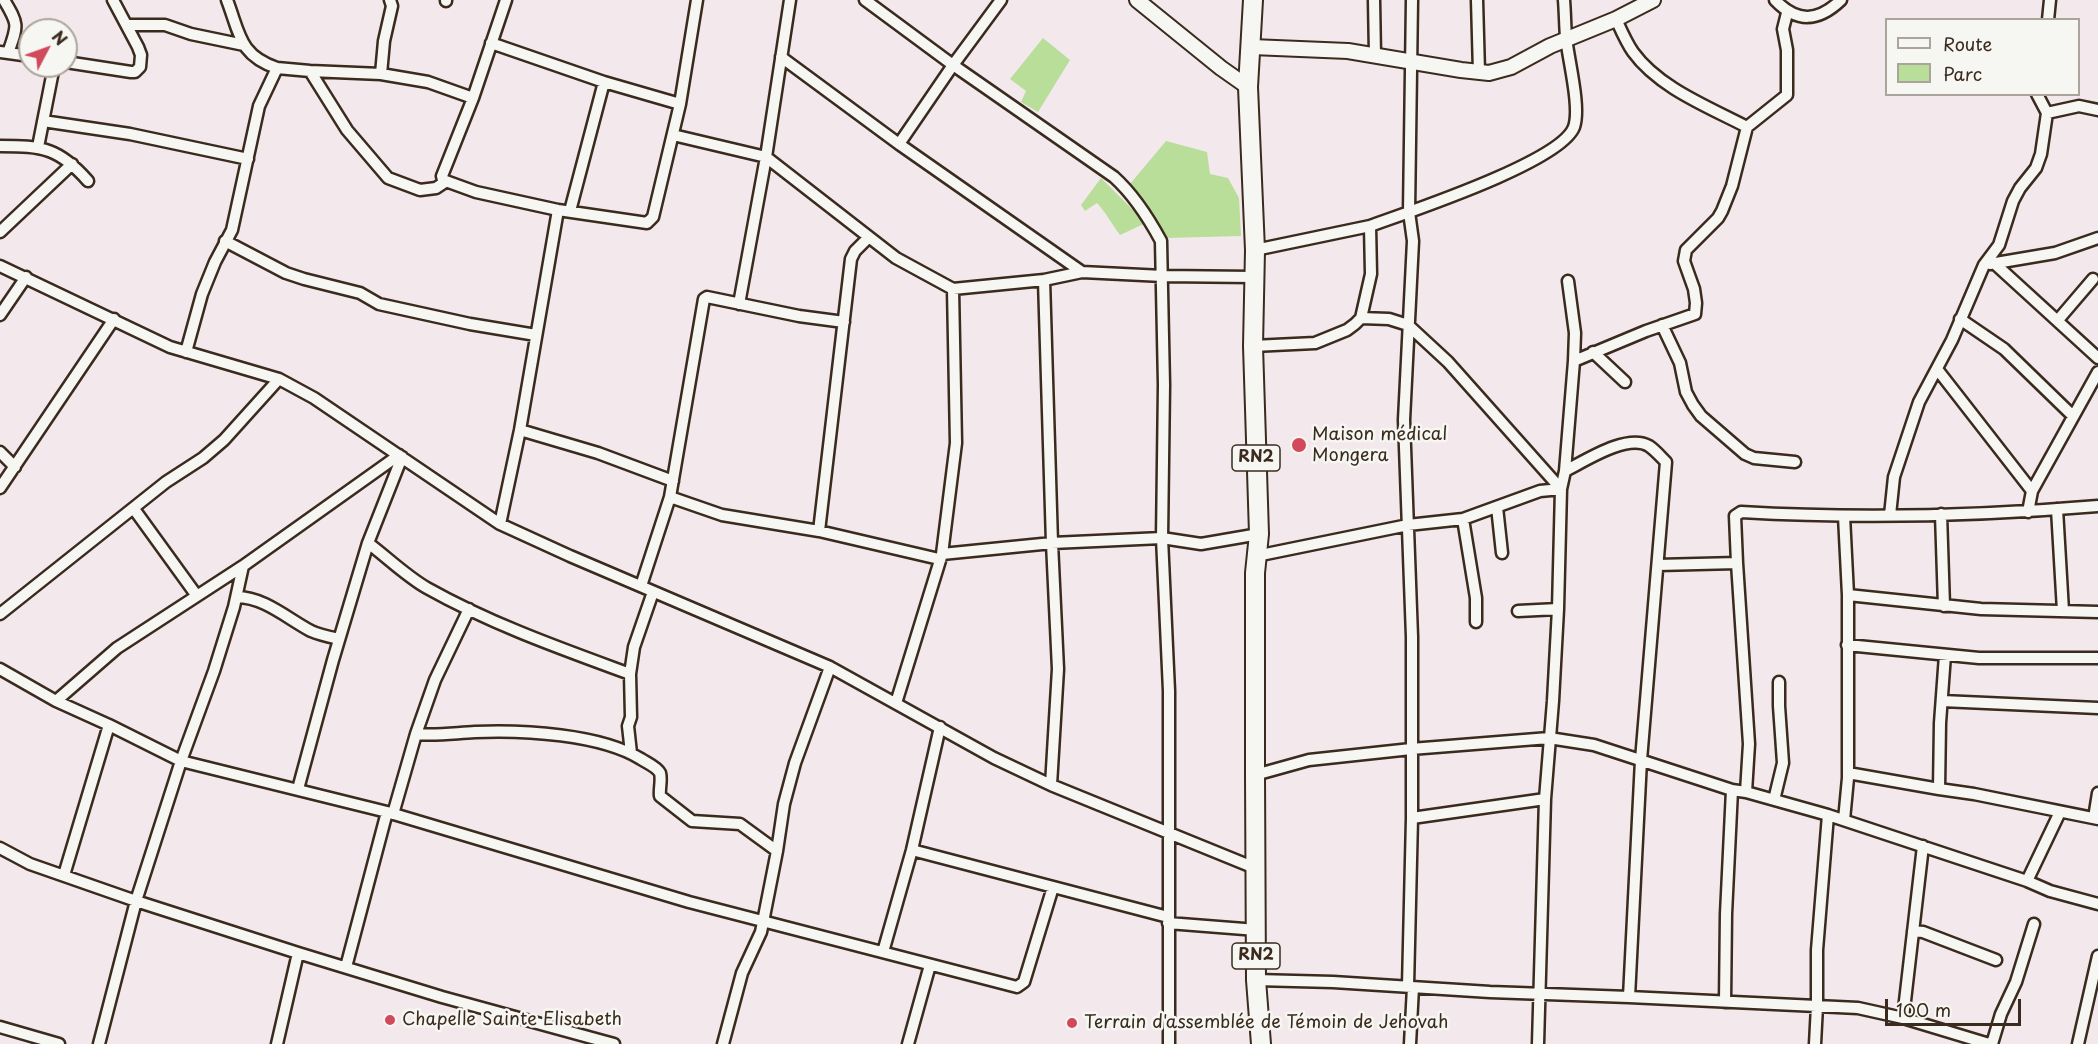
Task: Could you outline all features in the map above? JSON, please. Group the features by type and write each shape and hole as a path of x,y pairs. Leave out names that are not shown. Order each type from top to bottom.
{"highway":[{"name":"RN2","path":"1253,0 1248,87 1255,250 1253,346 1259,534 1256,556 1255,868 1256,980 1261,1044"}],"street":[{"path":"4,0 17,27 4,52"},
{"path":"78,64 135,72 140,67 141,55 128,25 113,0"},
{"path":"227,0 249,54 277,68 381,74 428,82 473,98"},
{"path":"381,74 384,41 392,6 390,0"},
{"path":"506,0 473,98 442,176 445,182 476,192 564,210 650,222 680,104 696,0"},
{"path":"739,304 766,157 790,0"},
{"path":"865,0 952,65 1114,177 1129,191 1161,241 1164,385 1162,538 1169,691 1169,1044"},
{"path":"898,144 952,65 1001,0"},
{"path":"1137,0 1248,87"},
{"path":"1374,0 1375,55"},
{"path":"1410,1044 1412,637 1404,420 1413,240 1408,212 1412,0"},
{"path":"1477,0 1479,72"},
{"path":"1255,250 1370,226 1464,193 1511,172 1569,136 1575,120 1564,0"},
{"path":"1252,47 1348,51 1490,73 1511,67 1566,39 1616,19 1653,0"},
{"path":"1775,0 1787,13 1805,18 1820,15 1841,0"},
{"path":"2048,18 2050,0"},
{"path":"1574,361 1695,314 1694,289 1684,261 1686,250 1718,218 1722,211 1732,186 1747,127 1787,95 1787,50 1783,29 1787,13"},
{"path":"1616,19 1634,53 1651,70 1686,96 1747,127"},
{"path":"128,25 165,25 191,34 244,45"},
{"path":"490,43 604,82 680,104"},
{"path":"781,57 898,144 1082,272"},
{"path":"186,352 202,294 232,230 260,106 277,68"},
{"path":"310,71 347,130 388,178 420,190 436,188 445,182"},
{"path":"38,147 52,78"},
{"path":"500,524 520,430 536,335 564,210 604,82"},
{"path":"1890,515 1894,477 1920,402 1999,245 2013,201 2036,168 2041,154 2047,113 2038,96"},
{"path":"2047,113 2073,107 2098,110"},
{"path":"43,121 130,134 248,159"},
{"path":"673,135 766,157 911,268 953,289 1044,280 1082,272 1253,277"},
{"path":"0,146 38,147 72,164 88,181"},
{"path":"0,232 72,164"},
{"path":"1253,346 1316,343 1347,330 1361,318 1371,274 1370,226"},
{"path":"819,531 851,259 855,251 869,237"},
{"path":"1989,264 2055,253 2098,238"},
{"path":"225,241 286,273 360,293 379,304 470,324 536,335"},
{"path":"1989,264 2098,356"},
{"path":"0,266 170,346 279,379 314,398 500,524 830,667 994,758 1051,785 1255,868"},
{"path":"0,315 26,277"},
{"path":"2058,320 2093,279"},
{"path":"1044,280 1058,669 1051,785"},
{"path":"1538,1044 1545,799 1558,609 1561,489 1565,471 1574,361 1575,333 1568,281"},
{"path":"896,703 941,556 956,443 953,289"},
{"path":"641,586 670,497 704,299 707,297 799,316 844,322"},
{"path":"1361,318 1389,319 1408,324 1448,362 1561,489"},
{"path":"0,488 114,319"},
{"path":"1960,319 2004,349 2073,416"},
{"path":"1662,326 1680,363 1686,392 1701,416 1745,454 1754,458 1795,462"},
{"path":"1593,352 1625,382"},
{"path":"1937,369 2032,491"},
{"path":"2028,512 2032,491 2098,372"},
{"path":"0,614 166,482 203,458 224,440 279,379"},
{"path":"520,430 598,453 673,481"},
{"path":"1565,471 1625,443 1641,443 1649,446 1666,462 1641,760 1629,997"},
{"path":"0,452 15,467"},
{"path":"298,789 368,543 400,456"},
{"path":"56,701 117,648 243,566 400,456"},
{"path":"1256,556 1408,525 1463,519 1540,491 1561,489"},
{"path":"670,497 722,515 819,531 941,556 1052,543 1162,538 1195,545 1259,534"},
{"path":"1746,792 1749,744 1737,563 1735,516 1738,513 1844,516 2028,512 2098,506"},
{"path":"1497,507 1502,553"},
{"path":"134,509 197,596"},
{"path":"2057,509 2063,611"},
{"path":"1941,514 1944,606"},
{"path":"1844,516 1848,595 1848,773 1844,820"},
{"path":"1463,519 1476,598 1476,622"},
{"path":"368,543 423,585 469,609 557,647 630,674"},
{"path":"1658,565 1737,563"},
{"path":"99,1044 136,901 181,761 214,671 237,597 243,566"},
{"path":"631,753 628,726 632,707 630,674 635,640 653,592"},
{"path":"1848,595 1981,609 2098,612"},
{"path":"237,597 246,597 274,609 313,632 339,639"},
{"path":"346,968 390,813 416,734 435,680 469,609"},
{"path":"1518,611 1558,609"},
{"path":"1847,645 1979,658 2098,658"},
{"path":"1939,789 1945,655"},
{"path":"723,1044 742,973 761,932 784,804 795,762 830,667"},
{"path":"0,669 56,701 181,761 390,813 689,902 1017,987 1021,986 1053,887"},
{"path":"1774,800 1783,763 1779,682"},
{"path":"1942,701 2098,708"},
{"path":"64,875 110,725"},
{"path":"883,952 912,850 940,727"},
{"path":"416,734 434,736 477,732 530,734 590,740 631,753 658,770 660,796 692,822 740,824 777,851"},
{"path":"1255,775 1309,760 1549,738 1594,745 1732,790 1828,815 2027,881 2050,891 2098,904"},
{"path":"1848,773 1974,794 2096,819 2098,793"},
{"path":"1725,1002 1726,914 1732,790"},
{"path":"1412,818 1545,799"},
{"path":"2027,881 2060,812"},
{"path":"1815,1044 1817,950 1828,815"},
{"path":"1904,1018 1923,846"},
{"path":"0,848 30,864 298,953 584,1040 614,1044"},
{"path":"912,850 1168,920 1257,930"},
{"path":"1256,980 1858,1008 1904,1018 1991,1044 2001,1014 2016,982 2034,924"},
{"path":"1913,931 1923,932 1996,960"},
{"path":"277,1044 298,953"},
{"path":"2078,1044 2098,956"},
{"path":"908,1044 930,966"},
{"path":"0,1027 59,1044"}],"green space":[{"path":"1043,38 1070,60 1038,112 1021,102 1026,91 1010,79"},
{"path":"1166,141 1207,152 1210,174 1228,178 1239,198 1241,236 1167,238 1130,184"},
{"path":"1101,178 1146,223 1120,235 1097,203 1085,211 1081,205"}],"place":[{"name":"Maison médical Mongera","path":"1299,445"},
{"name":"Chapelle Sainte Elisabeth","path":"390,1020"},
{"name":"Terrain d'assemblée de Témoin de Jehovah","path":"1072,1023"}]}
